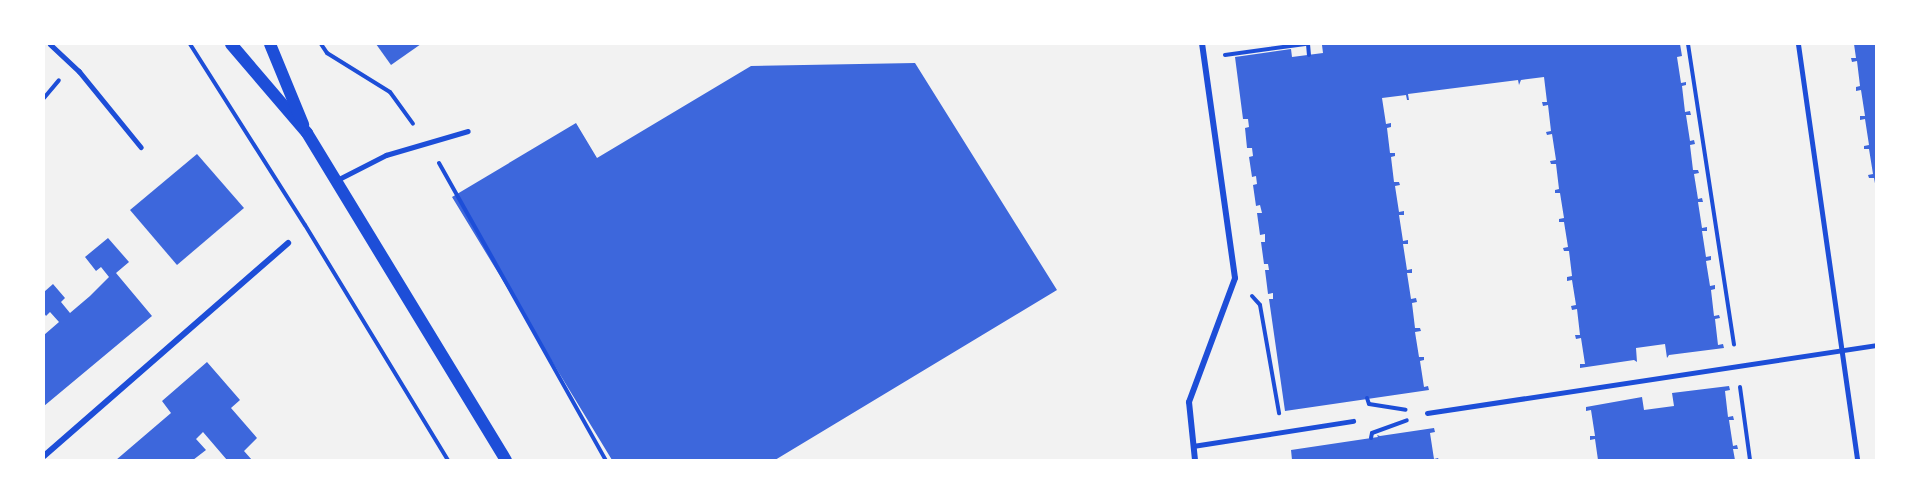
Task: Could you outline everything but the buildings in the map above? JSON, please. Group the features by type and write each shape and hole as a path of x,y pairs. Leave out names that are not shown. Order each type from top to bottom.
{"main road":[{"path":"231,44 307,133 506,460"},
{"path":"270,44 307,133"}],"street":[{"path":"1195,460 1189,402 1236,278 1202,44"},
{"path":"1798,44 1857,460"},
{"path":"44,456 288,243"},
{"path":"1427,413 1876,345"}],"lane":[{"path":"50,44 79,71 141,147"},
{"path":"337,180 386,155 468,131"},
{"path":"1193,446 1353,421"}],"path":[{"path":"190,44 305,225 448,460"},
{"path":"321,44 327,53 390,92 428,143 606,460"},
{"path":"1204,58 1306,44 1309,55"},
{"path":"1688,44 1750,460"},
{"path":"1236,278 1260,305 1282,432"},
{"path":"1367,398 1369,404 1427,413"},
{"path":"1278,406 1285,406"},
{"path":"1371,438 1372,433 1427,413"}]}
